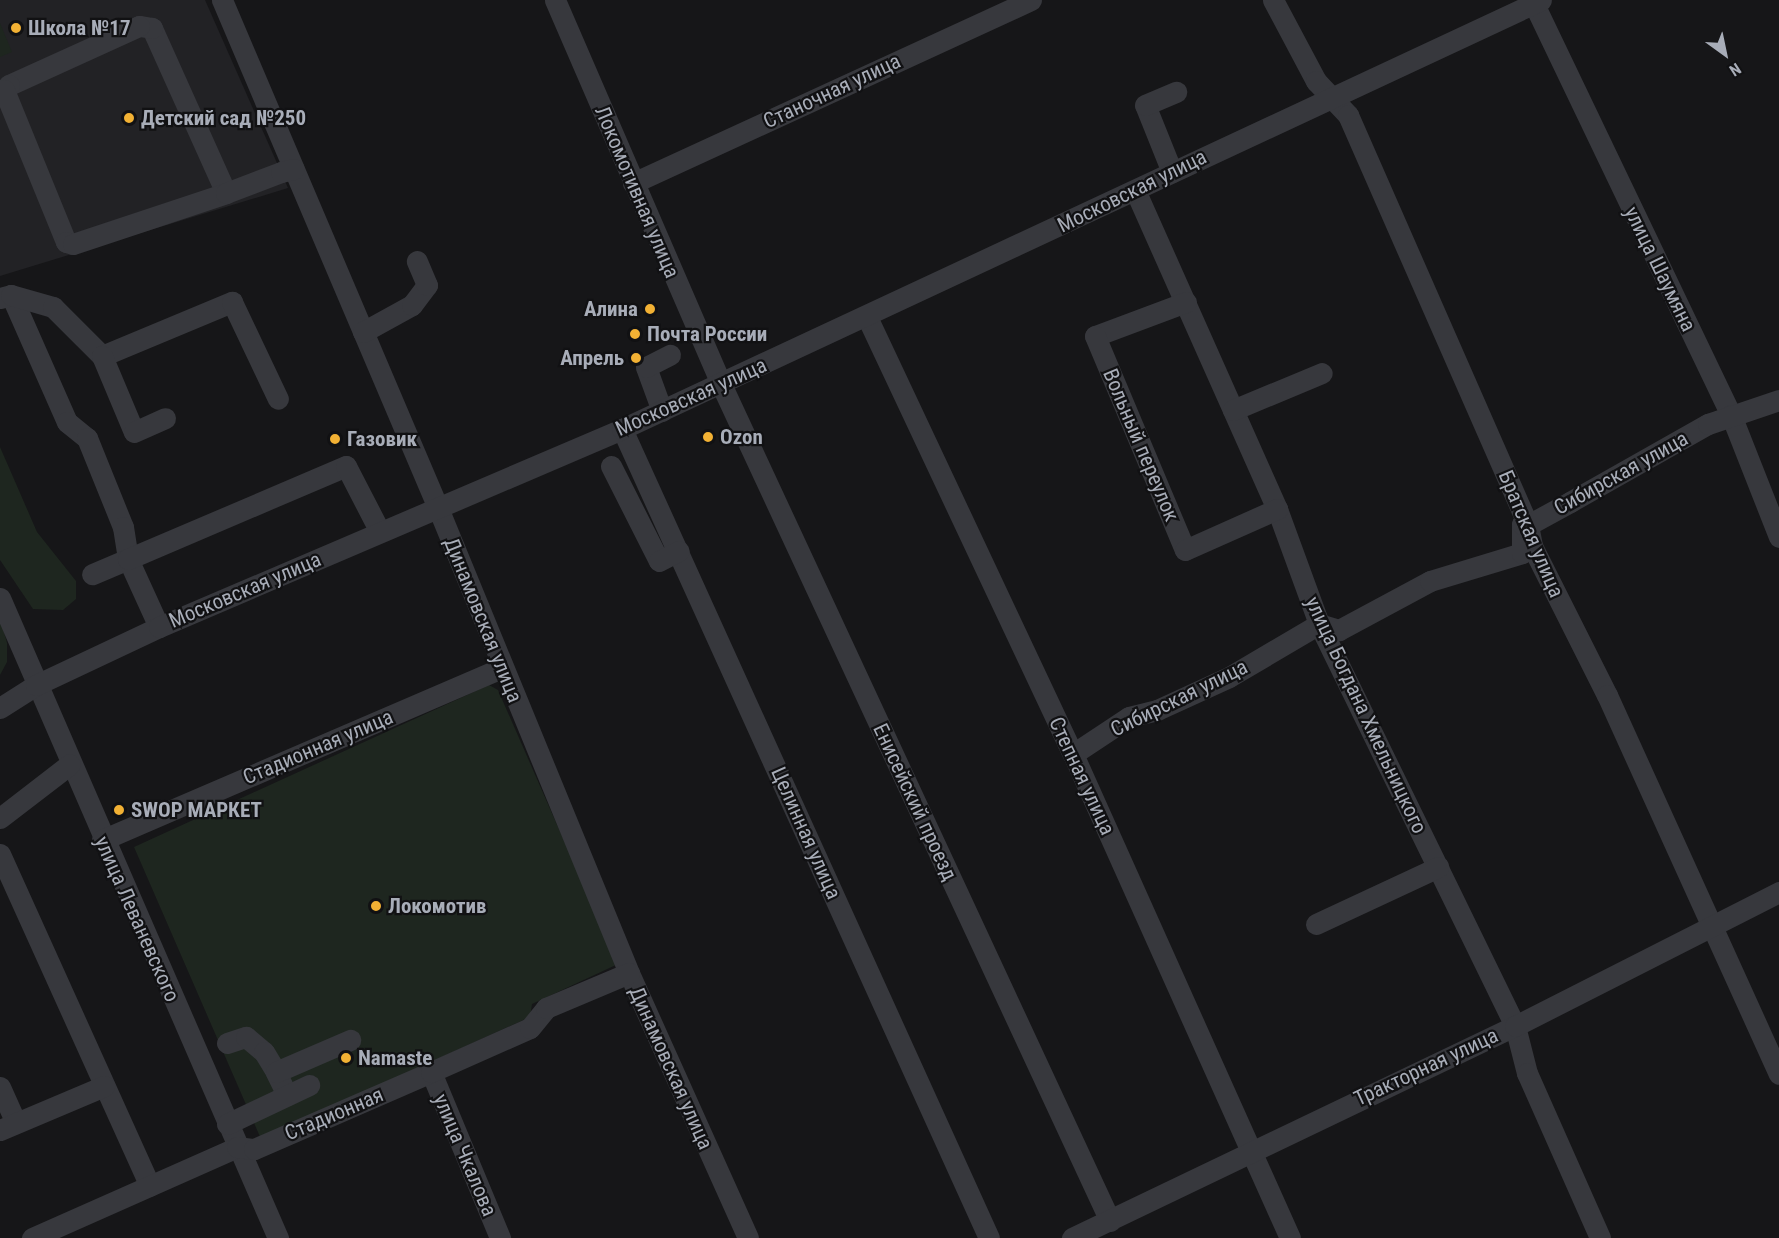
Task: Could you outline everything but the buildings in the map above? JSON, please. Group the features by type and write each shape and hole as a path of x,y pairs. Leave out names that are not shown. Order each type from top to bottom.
{"street":[{"name":"Динамовская улица","path":"222,0 438,508 501,668 628,973 748,1238"},
{"name":"Станочная улица","path":"633,183 1031,0"},
{"name":"Братская улица","path":"1274,0 1316,81 1348,115 1528,525 1532,546 1607,695 1709,925 1730,962 1779,1074"},
{"name":"Локомотивная улица","path":"560,1 633,183 721,384"},
{"name":"Московская улица","path":"0,708 36,685 159,627 662,411 867,317 1330,96 1538,2"},
{"name":"улица Шаумяна","path":"1538,2 1731,415 1779,537"},
{"path":"226,193 152,28 146,25 9,85 4,90 66,242 73,244 226,193 294,169"},
{"path":"1172,172 1145,105 1176,92"},
{"name":"улица Богдана Хмельницкого","path":"1135,190 1277,509 1319,624 1515,1026 1527,1073 1599,1238"},
{"path":"363,332 412,305 427,285 417,261"},
{"path":"5,296 53,307 102,356 134,432 165,418"},
{"path":"5,296 67,422 87,438 123,527 128,559 159,627"},
{"path":"102,356 232,302 278,399"},
{"name":"Вольный переулок","path":"1186,302 1095,336 1185,550 1277,509"},
{"name":"Степная улица","path":"867,317 1073,754 1290,1238"},
{"path":"662,411 646,367 670,355"},
{"path":"1233,410 1323,373"},
{"name":"Енисейский проезд","path":"721,384 1110,1221"},
{"name":"Сибирская улица","path":"1528,525 1708,424 1779,400"},
{"name":"Целинная улица","path":"622,429 989,1238"},
{"path":"92,573 346,466 380,532"},
{"path":"611,466 659,561 679,551"},
{"path":"1319,624 1339,630 1430,581 1522,553 1522,524 1528,525"},
{"name":"улица Леваневского","path":"0,598 102,840 278,1238"},
{"name":"Сибирская улица","path":"1073,754 1129,717 1157,710 1229,677 1319,624"},
{"name":"Стадионная улица","path":"102,840 501,668"},
{"path":"0,818 70,764"},
{"path":"0,854 150,1185"},
{"path":"1317,924 1438,867"},
{"name":"Тракторная улица","path":"1083,1236 1252,1150 1515,1026 1709,925 1779,892"},
{"name":"Стадионная","path":"32,1238 66,1231 150,1185 237,1146 254,1149 530,1028 546,1008 628,973"},
{"path":"227,1043 246,1036 264,1052 287,1095"},
{"path":"276,1071 350,1040"},
{"name":"улица Чкалова","path":"431,1072 500,1238"},
{"path":"227,1124 309,1085"},
{"path":"0,1087 8,1127 104,1086"}],"shaded area":[{"name":"Детский сад №250","path":"0,0 205,0 288,188 0,276"},
{"path":"0,23 12,52 0,57"},
{"path":"0,447 37,532 76,581 76,599 63,610 33,609 0,560"},
{"path":"0,617 7,643 7,662 0,675"},
{"name":"Локомотив","path":"489,685 498,690 618,964 532,1004 530,1017 261,1139 134,847"}],"place":[{"name":"Школа №17","path":"16,28"},
{"name":"Детский сад №250","path":"129,118"},
{"name":"Алина","path":"650,309"},
{"name":"Почта России","path":"635,334"},
{"name":"Апрель","path":"636,358"},
{"name":"Ozon","path":"708,437"},
{"name":"Газовик","path":"335,439"},
{"name":"SWOP МАРКЕТ","path":"119,810"},
{"name":"Локомотив","path":"376,906"},
{"name":"Namaste","path":"346,1058"}]}
